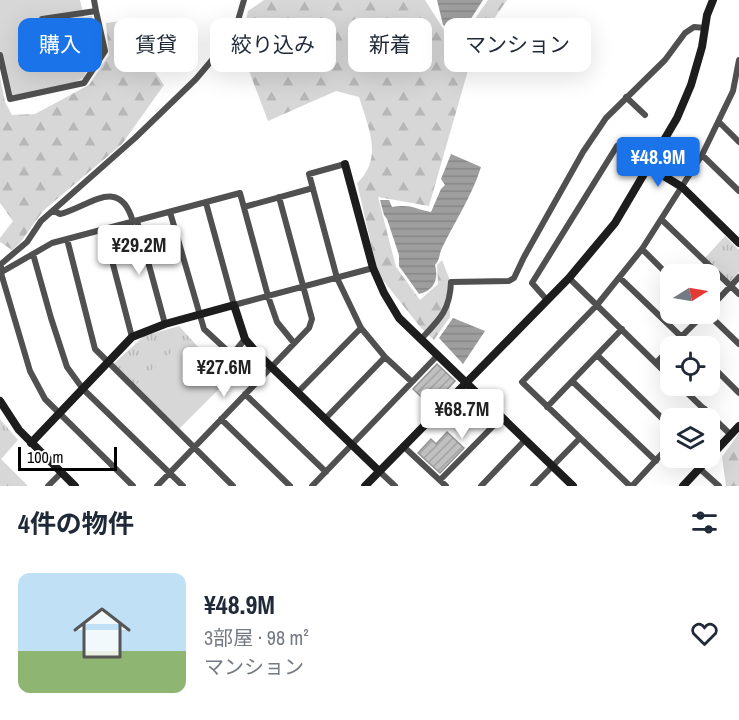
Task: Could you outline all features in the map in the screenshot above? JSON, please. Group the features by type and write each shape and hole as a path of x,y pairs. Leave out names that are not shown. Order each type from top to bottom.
{"street":[{"path":"0,55 10,99 84,83 105,51 94,0"},
{"path":"133,486 45,399 30,371 0,273 1,264 27,242 41,221 144,130 196,79 234,33 244,0"},
{"path":"365,486 569,278 615,223 677,118 691,85 713,0"},
{"path":"48,18 96,10"},
{"path":"421,339 445,313 450,301 452,282 509,281 514,278 583,152 606,118 665,60 690,29 698,26 705,28"},
{"path":"660,457 631,486 522,382 597,305 620,278 662,220 702,155 736,92 739,60"},
{"path":"626,97 645,115"},
{"path":"719,122 739,142"},
{"path":"548,300 532,283 618,146 682,187 739,243"},
{"path":"702,155 739,191"},
{"path":"412,382 385,357 361,328 337,278 309,174 345,164 374,268 384,293 399,318 573,486"},
{"path":"244,207 313,188"},
{"path":"0,273 52,243 240,193 276,322 294,343"},
{"path":"54,211 60,214 100,197 115,196 129,207 165,324"},
{"path":"157,486 309,328 312,319 279,197"},
{"path":"206,203 234,305 246,339 395,486"},
{"path":"170,212 198,315 204,329 232,355 246,339"},
{"path":"662,220 739,294"},
{"path":"104,230 132,337"},
{"path":"67,239 95,349 233,486"},
{"path":"642,249 660,266"},
{"path":"33,254 67,367 83,389 183,486"},
{"path":"31,443 132,337 165,324 374,268"},
{"path":"720,297 739,277"},
{"path":"569,278 660,367"},
{"path":"620,278 680,336"},
{"path":"682,336 695,324"},
{"path":"717,324 739,344"},
{"path":"298,392 361,328"},
{"path":"547,407 622,329"},
{"path":"597,355 660,416"},
{"path":"312,486 438,356"},
{"path":"325,418 385,357"},
{"path":"656,363 660,359"},
{"path":"720,374 739,393"},
{"path":"572,381 656,461"},
{"path":"245,394 326,472"},
{"path":"690,396 703,408"},
{"path":"0,402 19,430 75,486"},
{"path":"440,480 502,417"},
{"path":"221,419 290,486"},
{"path":"720,424 731,435"},
{"path":"683,486 739,426"},
{"path":"533,486 580,438"},
{"path":"481,486 525,440"},
{"path":"404,446 446,486"},
{"path":"700,469 719,486"},
{"path":"48,486 61,472"}],"green space":[{"path":"0,0 80,0 84,17 92,16 92,18 18,18 18,72 86,72 83,78 62,89 9,100 0,56"},
{"path":"264,0 425,0 444,30 444,72 468,72 429,206 378,197 396,267 420,300 438,284 437,265 442,260 449,278 450,317 434,340 421,328 378,274 357,183 370,163 372,153 372,142 359,97 336,91 268,121 249,72 336,72 336,18 246,18 248,11"},
{"path":"488,0 507,0 494,18 476,18"},
{"path":"114,22 114,72 155,72 164,85 122,144 43,211 20,243 12,250 0,242 0,238 13,221 0,203 0,77 5,102 12,115 35,114 89,85 98,72 102,72 102,66 109,55 106,23"},
{"path":"725,236 739,250 739,272 730,282 720,273 720,264 710,264 704,259"},
{"path":"179,326 228,380 176,432 110,367 144,336"},
{"path":"185,340 219,380 175,423 135,385"},
{"path":"0,419 18,440 1,459 28,486 0,486"},
{"path":"739,433 739,486 726,486 722,457"}],"shaded area":[{"path":"437,0 483,0 471,18 444,18 443,25"},
{"path":"451,154 481,167 435,265 436,280 432,287 419,294 399,266 399,255 380,200 389,200 392,207 409,206 431,212 445,185 441,179"},
{"path":"453,318 485,331 463,364 439,338"}],"building":[{"path":"437,364 455,381 431,406 413,389"},
{"path":"447,432 464,448 440,473 418,453 431,439 436,444"}]}
